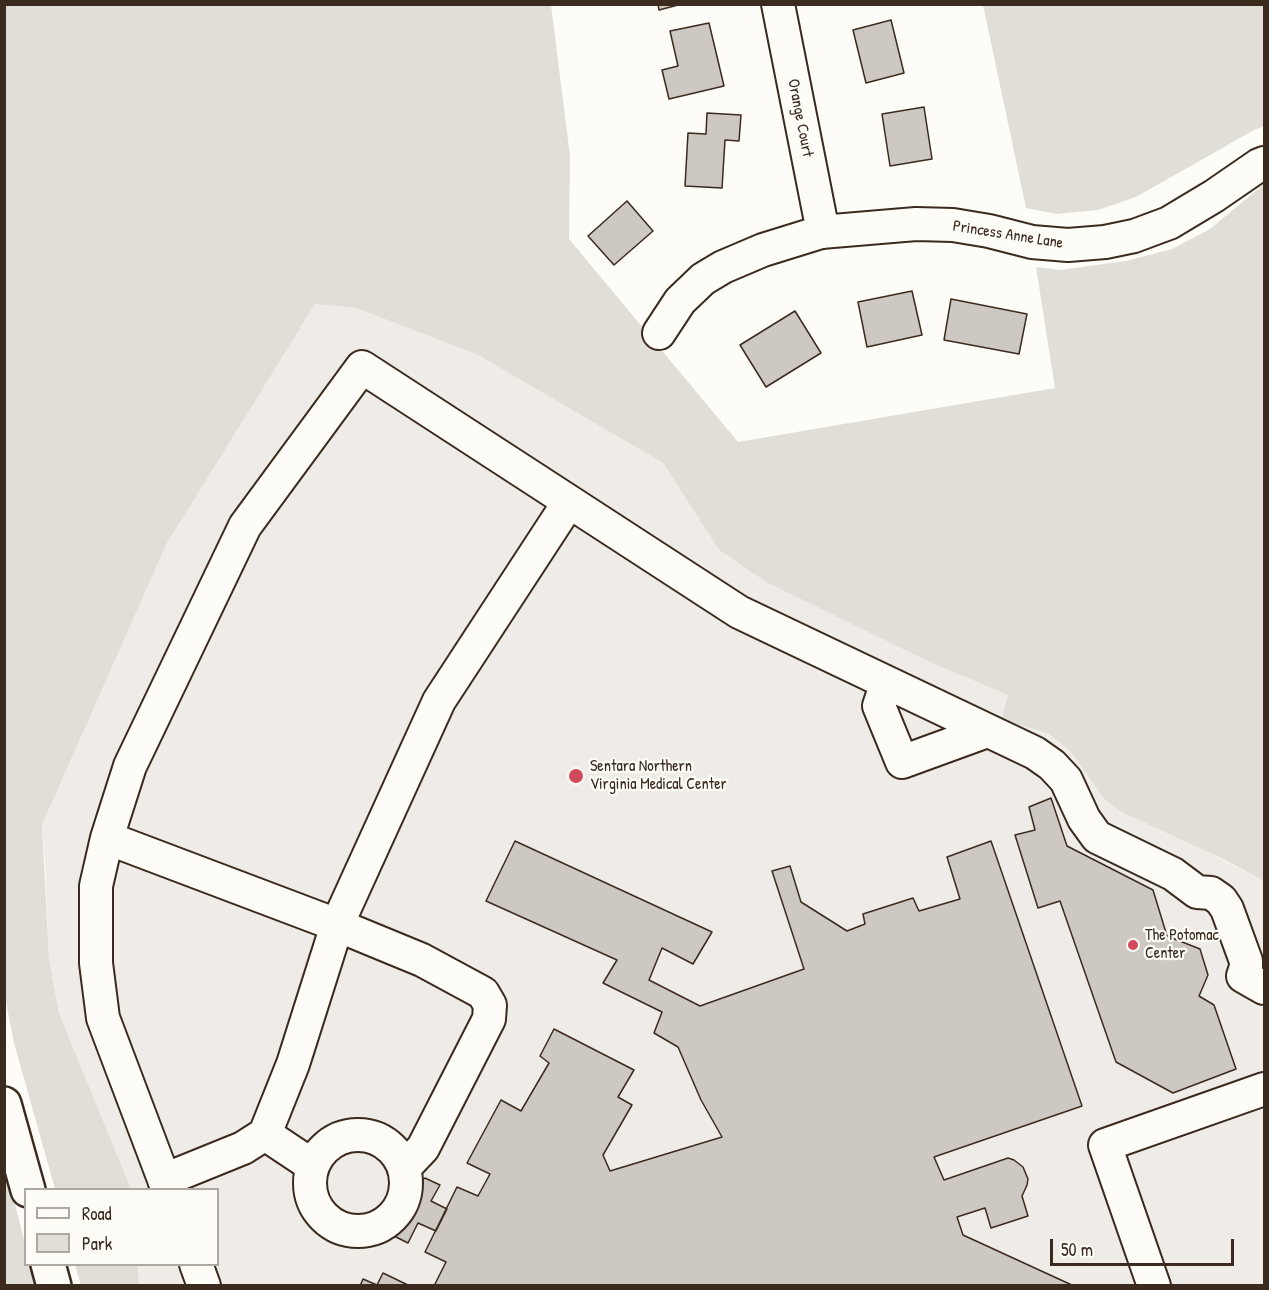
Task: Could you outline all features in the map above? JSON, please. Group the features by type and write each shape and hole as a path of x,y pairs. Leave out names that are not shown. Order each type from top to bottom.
{"highway":[{"path":"4,1104 27,1188"},
{"path":"49,1266 54,1286"}],"street":[{"name":"Orange Court","path":"778,4 823,232"},
{"name":"Princess Anne Lane","path":"659,333 680,301 712,273 763,250 823,232 916,224 953,225 1032,242 1068,245 1105,242 1134,236 1168,223 1264,163"},
{"path":"569,502 439,701 337,925 293,1064 265,1134 243,1148 166,1185 103,1018 96,963 96,886 130,766 245,526 362,367 738,612 1035,753 1052,765 1066,780 1084,819 1097,837 1173,874 1197,892 1211,893 1221,900 1227,909 1246,961 1243,976 1264,988"},
{"path":"891,685 883,694 879,706 902,762 987,731"},
{"path":"108,838 337,925 422,960 483,993 490,1005 489,1019 423,1148 404,1168"},
{"path":"1154,1286 1105,1145 1264,1089"},
{"path":"265,1134 313,1166"},
{"path":"365,1135 377,1138 396,1153 404,1168 405,1194 401,1204 392,1216 371,1229 346,1230 335,1225 325,1219 312,1198 310,1185 313,1166 320,1153 339,1138 365,1135"},
{"path":"197,1266 204,1286"}],"shaded area":[{"name":"Sentara Northern Virginia Medical Center","path":"315,304 356,308 478,355 663,463 719,550 766,582 925,660 1009,695 1003,719 1049,734 1071,752 1105,800 1264,879 1264,1285 139,1285 138,1266 219,1266 219,1188 131,1188 59,1013 49,959 42,825 167,543"}],"green space":[{"path":"4,5 551,5 570,156 569,239 738,442 1055,388 1036,267 1060,270 1126,261 1172,249 1210,229 1264,184 1264,879 1124,813 1105,800 1071,752 1049,734 1002,719 1008,695 925,660 766,582 719,550 663,463 478,355 356,308 315,304 167,543 42,825 49,959 59,1013 131,1188 55,1188 14,1043 4,992"},
{"path":"983,5 1264,5 1264,126 1136,197 1098,210 1057,214 1026,208"},
{"path":"4,1160 24,1240 24,1266 31,1266 36,1285 5,1285"},
{"path":"75,1266 138,1266 139,1285 81,1285"}],"building":[{"path":"658,4 682,4 659,10"},
{"path":"891,20 904,73 866,83 853,30"},
{"path":"709,23 724,86 669,99 662,70 678,66 670,31"},
{"path":"924,107 932,159 890,166 882,114"},
{"path":"707,113 741,115 739,141 725,140 722,188 685,186 688,133 706,134"},
{"path":"627,201 653,231 614,265 588,236"},
{"path":"912,291 922,335 867,347 858,302"},
{"path":"951,299 1027,314 1019,354 944,340"},
{"path":"795,311 821,353 766,387 740,345"},
{"name":"The Potomac Center","path":"1051,798 1067,846 1153,890 1167,936 1200,949 1208,975 1199,996 1214,1005 1236,1069 1173,1093 1116,1062 1060,901 1038,908 1015,835 1035,830 1029,807"},
{"path":"515,841 712,932 693,964 662,948 649,980 700,1006 804,969 772,871 790,866 801,902 847,931 865,924 863,914 913,898 919,911 960,899 947,857 991,841 1082,1106 934,1157 944,1180 1008,1158 1023,1167 1028,1179 1022,1196 1028,1216 991,1228 985,1208 957,1217 963,1235 1074,1286 434,1286 446,1262 425,1252 457,1187 478,1196 490,1174 467,1163 501,1100 521,1111 549,1063 540,1056 554,1029 634,1070 618,1097 632,1105 603,1155 610,1171 722,1137 701,1100 678,1047 654,1033 662,1012 603,983 617,960 486,901"},
{"path":"425,1178 440,1185 431,1201 447,1209 436,1231 418,1223 408,1243 396,1237 397,1220 404,1200"},
{"path":"383,1273 410,1286 360,1286 363,1279 377,1285"}],"place":[{"name":"Sentara Northern Virginia Medical Center","path":"576,776"},
{"name":"The Potomac Center","path":"1133,945"}]}
